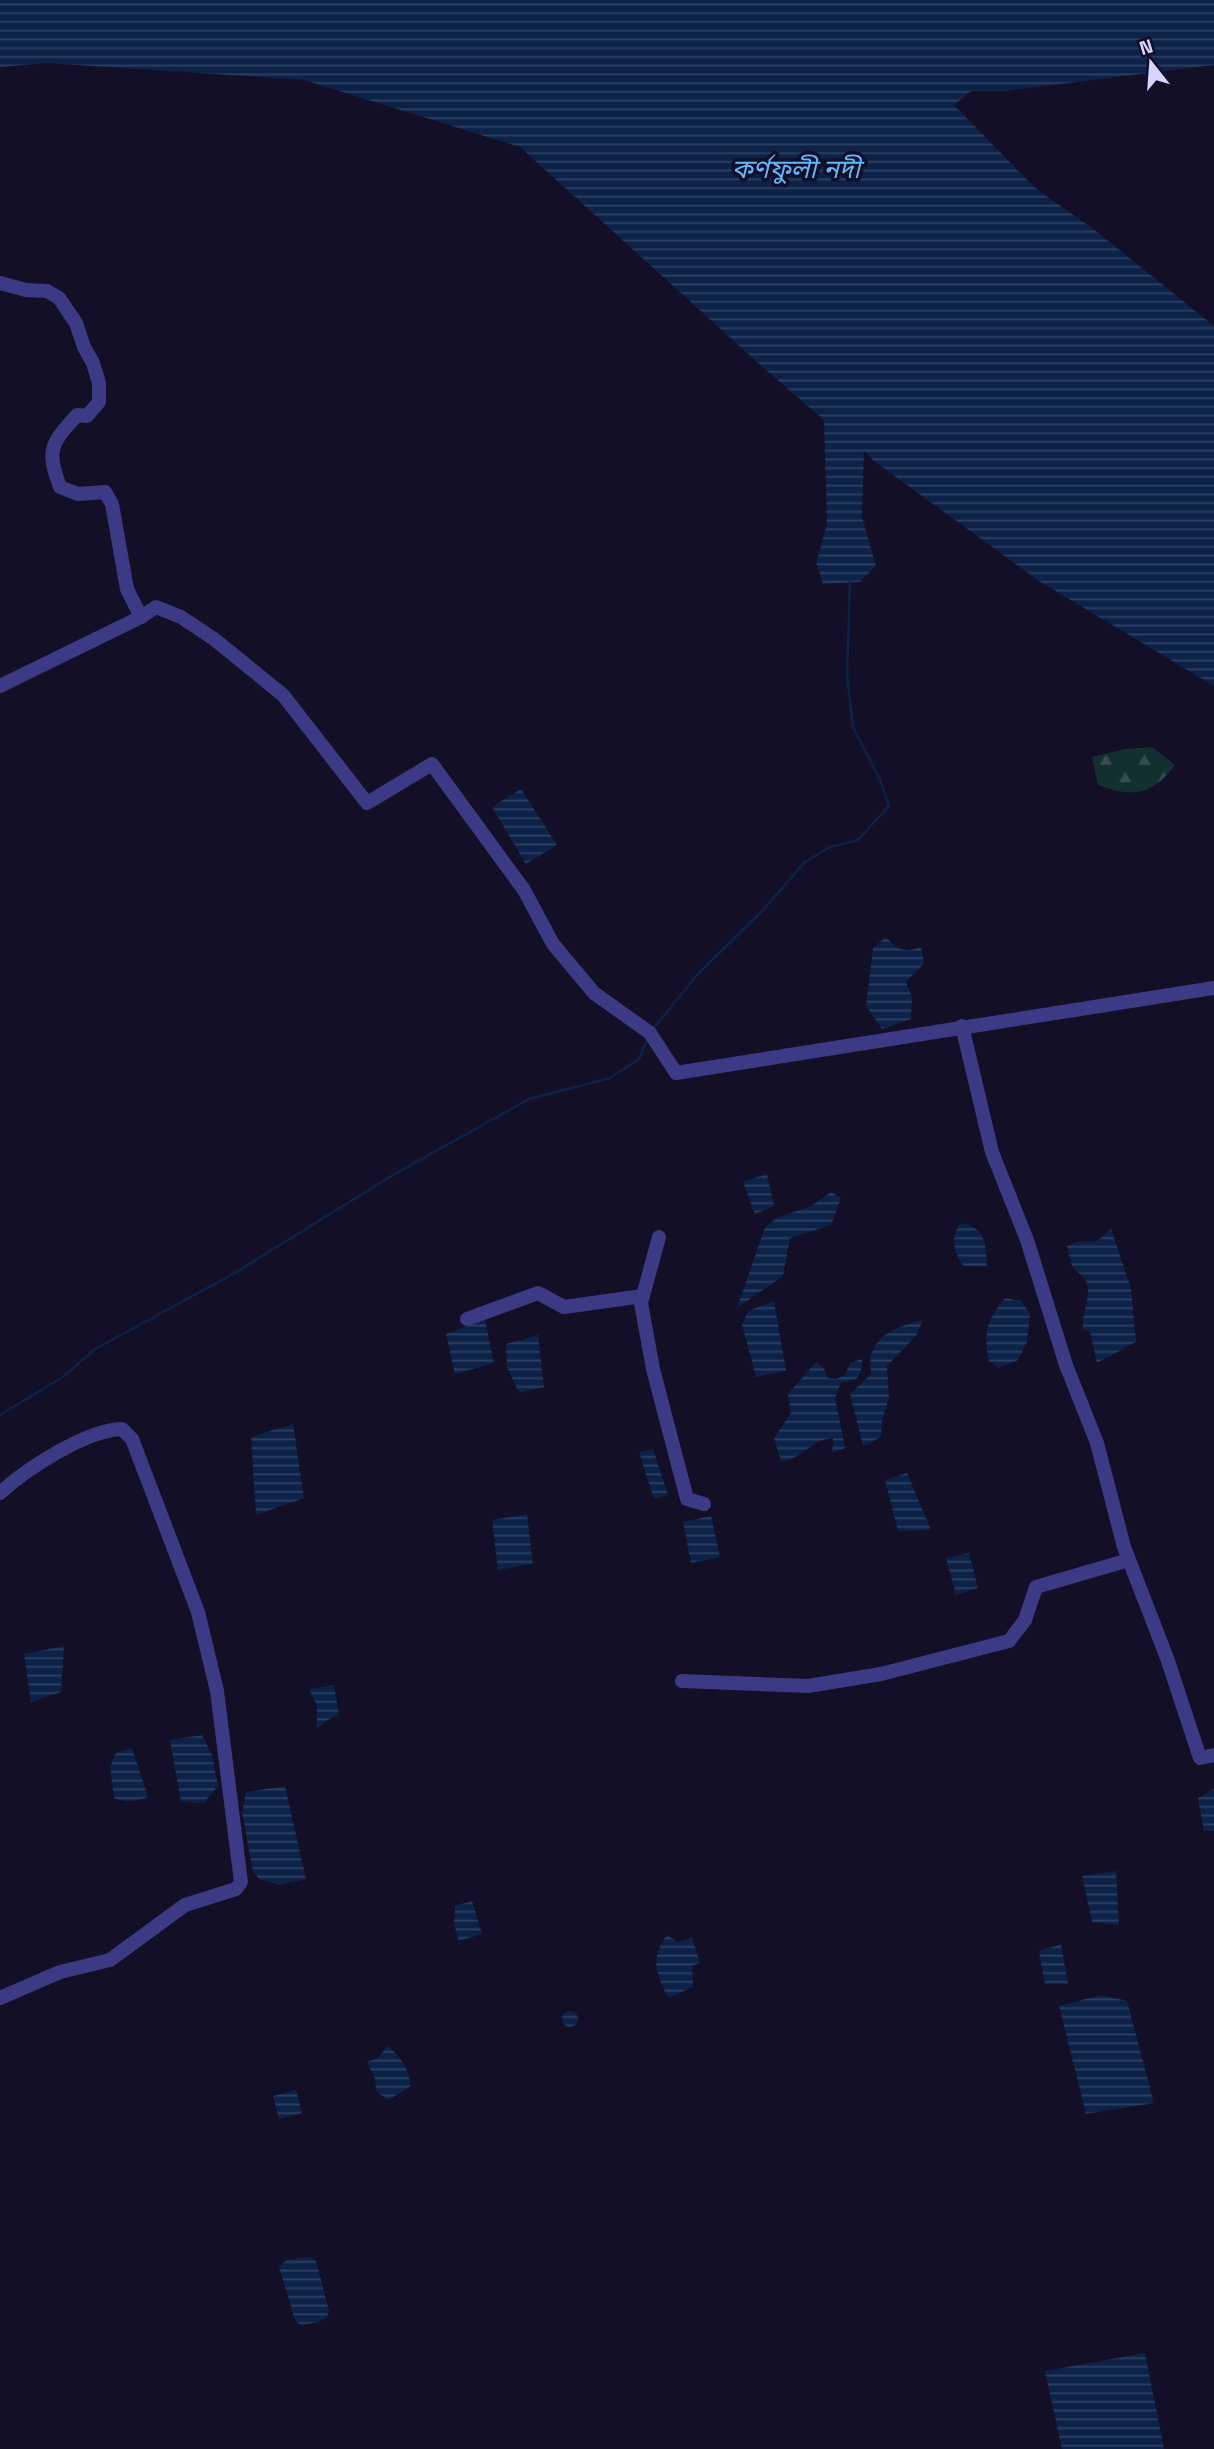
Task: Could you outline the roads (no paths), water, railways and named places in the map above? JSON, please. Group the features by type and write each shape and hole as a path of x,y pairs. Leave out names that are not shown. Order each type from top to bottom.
{"street":[{"path":"0,284 47,290 59,298 76,323 99,383 99,402 87,416 76,415 57,437 51,453 54,473 60,486 78,494 105,492 112,504 127,589 141,617"},
{"path":"0,686 141,617 156,607 181,617 214,639 284,695 367,803 432,764 524,890 553,944 594,993 650,1033 676,1073 1214,988"},
{"path":"962,1026 992,1152 1027,1240 1066,1365 1097,1443 1129,1560 1167,1658 1200,1758 1214,1755"},
{"path":"659,1237 641,1303 653,1369 687,1499 704,1504"},
{"path":"467,1319 538,1293 564,1307 643,1296"},
{"path":"0,1493 15,1479 57,1452 94,1436 122,1429 132,1439 198,1612 216,1691 241,1882 236,1889 185,1905 110,1959 60,1972 0,1998"},
{"path":"682,1681 808,1686 881,1674 1009,1642 1025,1619 1036,1587 1129,1560"}],"water":[{"name":"কর্ণফুলী নদী","path":"0,0 1214,0 1214,65 1004,91 971,91 954,105 1034,187 1096,231 1214,326 1214,686 1039,581 864,451 862,517 876,566 860,582 823,584 816,562 827,524 824,420 520,147 304,80 47,63 0,67"},
{"path":"521,789 557,845 526,864 492,807"},
{"path":"886,937 902,949 921,947 924,963 906,982 912,997 911,1019 882,1029 866,1006 873,948"},
{"path":"767,1174 774,1206 755,1214 743,1182"},
{"path":"831,1192 841,1198 831,1225 790,1238 783,1276 737,1308 765,1227 777,1218 811,1206"},
{"path":"960,1223 975,1228 980,1233 985,1244 987,1267 963,1266 954,1245"},
{"path":"1111,1229 1131,1288 1136,1342 1097,1363 1090,1332 1083,1329 1087,1285 1085,1279 1073,1267 1067,1246 1079,1241 1097,1241"},
{"path":"1005,1298 1021,1301 1030,1314 1027,1342 1018,1360 999,1368 989,1361 986,1335 990,1321"},
{"path":"774,1301 786,1371 756,1377 742,1325 748,1311"},
{"path":"485,1319 494,1363 455,1374 446,1334"},
{"path":"923,1320 916,1336 887,1366 889,1398 882,1420 881,1437 863,1446 850,1394 871,1374 871,1354 881,1339 900,1327"},
{"path":"538,1335 544,1387 519,1393 507,1367 506,1344"},
{"path":"862,1359 858,1377 841,1382 835,1398 845,1448 832,1453 833,1438 825,1439 796,1457 781,1461 774,1438 791,1413 788,1394 816,1362 823,1367 828,1378 836,1379 845,1375 850,1363"},
{"path":"293,1424 304,1498 256,1515 251,1437"},
{"path":"653,1449 668,1495 654,1499 639,1452"},
{"path":"907,1473 931,1530 898,1531 885,1480"},
{"path":"527,1514 533,1564 498,1570 492,1520"},
{"path":"711,1516 720,1557 691,1563 683,1522"},
{"path":"969,1553 978,1588 956,1595 946,1558"},
{"path":"64,1646 61,1692 31,1702 24,1654"},
{"path":"334,1685 339,1716 332,1717 317,1728 317,1706 309,1689"},
{"path":"202,1735 212,1755 218,1786 204,1803 181,1802 170,1740"},
{"path":"132,1748 148,1797 123,1801 114,1798 110,1767 116,1753"},
{"path":"285,1786 306,1879 279,1885 259,1879 253,1871 242,1812 246,1792"},
{"path":"1214,1789 1214,1831 1204,1831 1198,1798"},
{"path":"1116,1871 1119,1925 1092,1922 1082,1876"},
{"path":"472,1901 482,1934 459,1941 454,1924 455,1906"},
{"path":"667,1935 678,1942 692,1938 700,1963 692,1966 693,1987 668,1998 657,1966 658,1952"},
{"path":"1061,1944 1068,1984 1045,1984 1039,1951"},
{"path":"1101,1995 1127,2001 1154,2103 1086,2114 1059,2006"},
{"path":"567,2011 573,2011 578,2019 576,2025 567,2027 562,2022 562,2016"},
{"path":"387,2046 404,2063 411,2086 388,2100 377,2092 375,2079 367,2062 378,2058"},
{"path":"296,2090 302,2113 279,2119 273,2096"},
{"path":"309,2257 316,2261 329,2311 322,2320 301,2325 295,2320 279,2267 286,2260"},
{"path":"1145,2353 1164,2449 1062,2449 1045,2371"}],"waterway":[{"path":"653,1029 697,975 762,911 805,862 830,847 858,840 889,806 880,780 853,727 847,675 850,580"},
{"path":"0,1415 63,1377 95,1349 233,1274 393,1175 529,1099 610,1078 639,1059 648,1038"}]}
